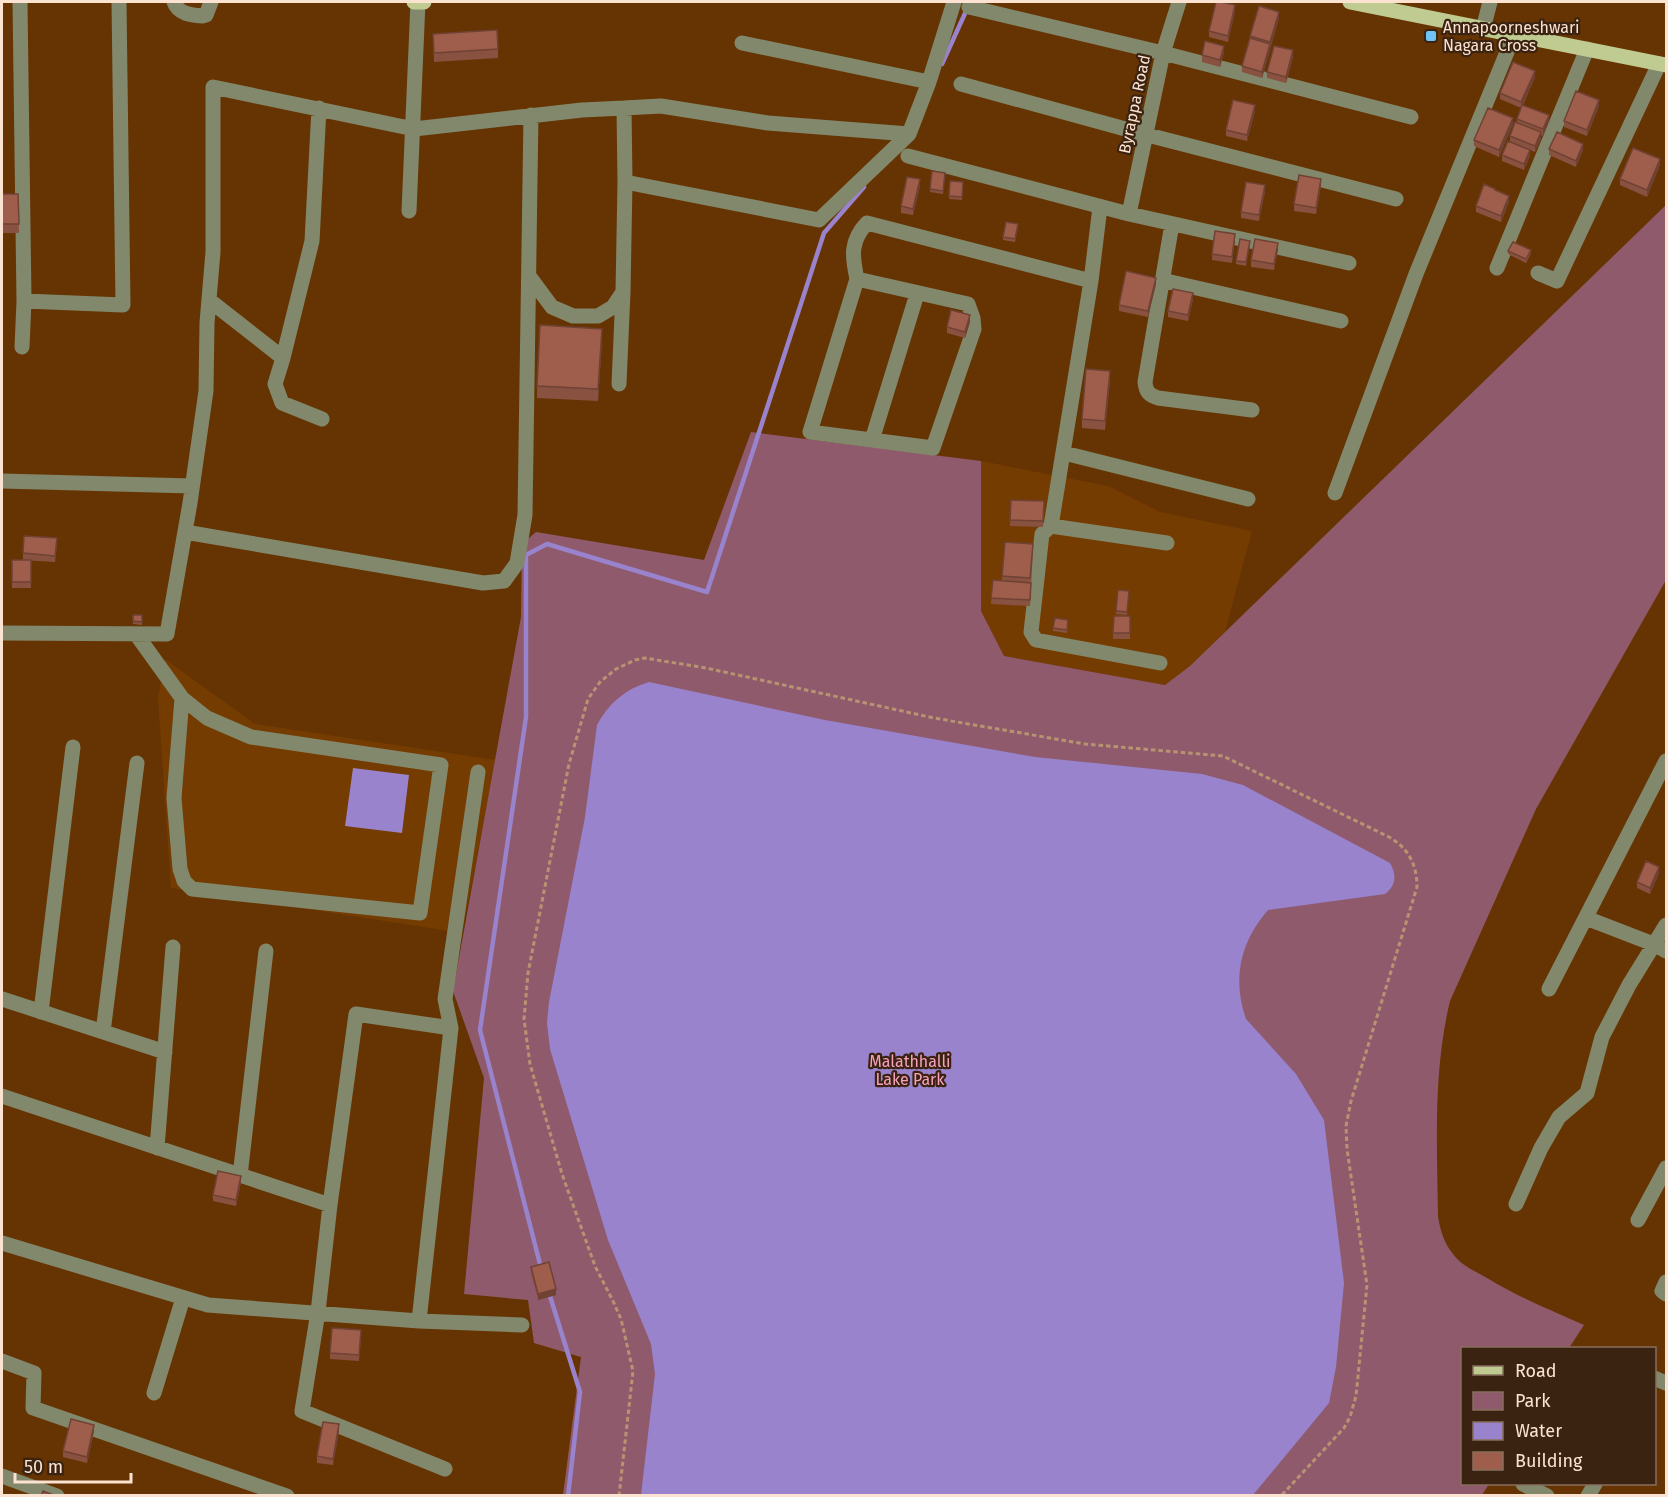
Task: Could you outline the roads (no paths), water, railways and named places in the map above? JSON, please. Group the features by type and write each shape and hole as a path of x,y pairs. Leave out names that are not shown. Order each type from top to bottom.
{"main road":[{"path":"416,2 424,2"},
{"path":"1350,2 1663,65"}],"street":[{"path":"20,2 24,301 22,347"},
{"path":"24,301 123,304 119,2"},
{"path":"174,2 181,11 203,16 206,15 211,2"},
{"path":"409,211 414,129 416,2"},
{"path":"625,182 819,220 909,134 929,82 954,2"},
{"name":"Byrappa Road","path":"1129,214 1163,53 1179,2"},
{"path":"1483,29 1490,2"},
{"path":"969,7 1163,53 1411,117"},
{"path":"1335,493 1416,274 1514,34"},
{"path":"742,44 929,82"},
{"path":"1497,268 1587,49"},
{"path":"1539,273 1557,281 1663,65"},
{"path":"961,84 1396,199"},
{"path":"2,633 166,634 185,532 206,391 213,252 213,87 414,129 582,110 661,106 768,123 909,134"},
{"path":"319,108 312,241 275,384 282,403 322,418"},
{"path":"619,384 625,182 624,108"},
{"path":"185,532 483,583 504,581 517,563 525,515 531,115"},
{"path":"908,156 1100,207 1349,263"},
{"path":"1100,207 1091,281 1064,453 1051,526 1042,534 1031,632 1036,640 1160,663"},
{"path":"857,279 968,304 974,329 933,448 810,432 857,279 853,261 854,245 858,233 867,223 1091,281"},
{"path":"1172,224 1145,382 1146,390 1151,396 1158,398 1252,410"},
{"path":"529,276 552,307 573,316 598,316 613,307 623,292"},
{"path":"1162,280 1341,321"},
{"path":"872,440 917,294"},
{"path":"209,300 282,358"},
{"path":"1064,453 1248,499"},
{"path":"2,481 192,486"},
{"path":"1051,526 1167,543"},
{"path":"136,634 182,698 207,718 251,737 441,765 420,913 192,889 184,881 180,869 174,798 182,698"},
{"path":"41,1012 73,747"},
{"path":"1549,988 1666,761"},
{"path":"103,1032 137,763"},
{"path":"419,1321 451,1028 445,999 478,772"},
{"path":"1586,918 1661,948"},
{"path":"1516,1204 1541,1148 1559,1118 1587,1093 1602,1037 1629,985 1661,948 1666,925"},
{"path":"157,1149 173,947"},
{"path":"240,1176 266,951"},
{"path":"2,999 165,1052"},
{"path":"445,1469 302,1411 318,1312 356,1014 451,1028"},
{"path":"2,1096 330,1205"},
{"path":"1638,1220 1666,1168"},
{"path":"2,1243 208,1305 419,1321 522,1325"},
{"path":"1666,1282 1662,1292 1666,1294"},
{"path":"154,1393 183,1298"},
{"path":"2,1361 34,1373 33,1408 287,1496"},
{"path":"2,1476 57,1496"},
{"path":"1525,1485 1547,1496"}],"water":[{"path":"649,682 825,720 1035,757 1202,774 1243,785 1390,863 1394,872 1394,880 1385,894 1268,910 1251,935 1241,961 1240,990 1246,1019 1296,1074 1324,1120 1344,1283 1336,1367 1329,1403 1253,1495 641,1495 655,1374 651,1344 608,1240 550,1049 547,1023 549,1002 585,817 597,725 618,698"},
{"path":"353,768 409,775 402,833 345,826"}],"waterway":[{"path":"942,64 967,9"},
{"path":"541,1268 480,1030 526,717 526,555 547,544 707,592 824,233 864,187"},
{"path":"549,1293 580,1392 568,1496"}],"place":[{"name":"Annapoorneshwari Nagara Cross","path":"1431,36"}],"park label":[{"name":"Malathhalli Lake Park","path":"910,1070"}]}
